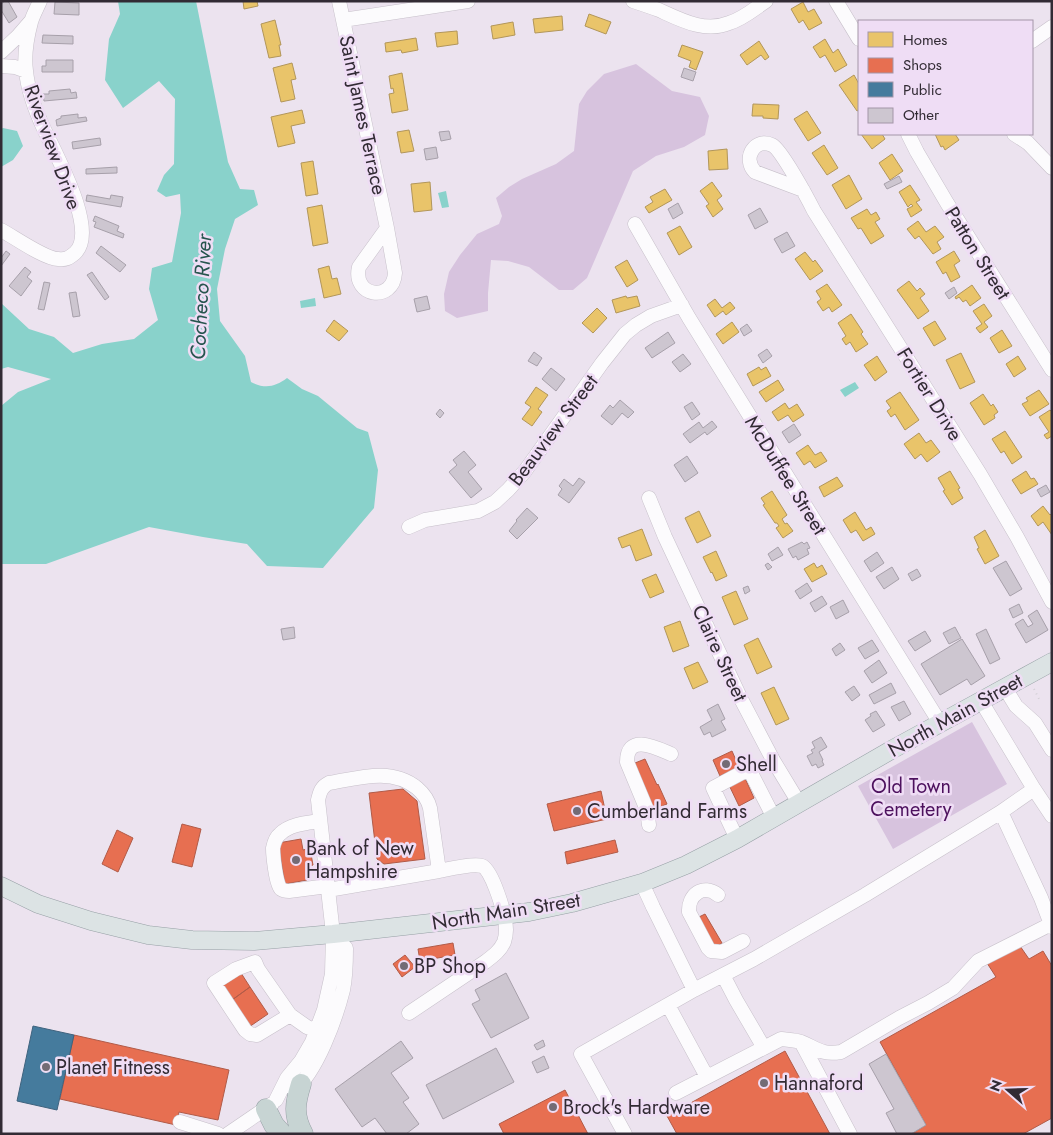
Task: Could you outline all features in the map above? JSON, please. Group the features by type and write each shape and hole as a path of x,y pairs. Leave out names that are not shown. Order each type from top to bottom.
{"highway":[{"path":"301,1084 296,1098 295,1109 303,1134"},
{"path":"271,1105 274,1124 282,1134"}],"main road":[{"name":"North Main Street","path":"1,886 38,904 91,921 148,935 192,940 254,941 332,934 529,912 572,904 642,884 686,865 737,839 940,723 1050,665"}],"street":[{"path":"26,71 31,21 40,1"},
{"name":"Saint James Terrace","path":"339,1 387,228"},
{"path":"343,20 468,1"},
{"path":"633,1 658,5 690,23 716,27 741,18 766,1"},
{"path":"836,1 858,37"},
{"path":"1,52 31,21"},
{"path":"1033,40 1052,27"},
{"name":"Riverview Drive","path":"1,66 15,67 26,71 40,120 76,200 82,236 79,249 74,254 68,259 57,260 46,256 1,230"},
{"name":"Patton Street","path":"908,135 947,203 1052,370"},
{"path":"1016,135 1028,143 1052,168"},
{"name":"Fortier Drive","path":"802,190 980,474 1052,602"},
{"name":"McDuffee Street","path":"635,224 682,306 940,723"},
{"name":"Beauview Street","path":"409,527 425,520 478,511 495,502 525,471 625,334 651,316 682,306"},
{"name":"Claire Street","path":"649,498 665,537 740,697 773,760 799,803"},
{"path":"1005,688 1020,711 1035,723 1052,750"},
{"path":"981,701 1034,790 1050,809"},
{"path":"649,825 647,810 627,762 627,755 633,746 638,744 647,745 671,754"},
{"path":"737,839 713,788 749,769 774,818"},
{"path":"271,1105 312,1042 324,1010 332,974 332,934 318,800 323,786 329,783 374,775 396,777 413,785 428,799 439,871"},
{"path":"625,1134 581,1054 694,990 754,960 865,895 1034,790"},
{"path":"676,1093 780,1039 800,1042 830,1054 841,1052 953,988 978,961 1051,926 1041,898 1001,812"},
{"path":"320,821 293,826 279,834 275,840 273,847 278,882 280,888 284,891 328,888 474,865 482,866 492,876 504,914 505,937 500,948 495,954 409,1013"},
{"path":"642,884 694,990"},
{"path":"718,895 708,890 698,892 691,899 688,906 689,912 708,948 716,952 722,952 743,941"},
{"path":"228,1134 301,1084 314,1063 329,1032 343,989 346,948 332,934"},
{"path":"254,941 255,962 258,969 290,1015 307,1027 317,1031"},
{"path":"255,962 236,968 214,983 245,1030 250,1034 257,1035 290,1015"},
{"path":"723,975 764,1048"},
{"path":"668,1005 707,1077"},
{"path":"800,1042 850,1134"},
{"path":"180,1122 218,1134"}],"path":[{"path":"1031,685 1039,699"}],"green space":[{"path":"636,64 672,91 700,97 709,116 705,135 684,147 656,156 633,171 587,278 573,290 559,290 529,267 508,261 491,260 488,311 457,318 445,311 444,294 449,272 477,234 499,224 502,216 496,198 522,179 556,164 574,151 579,104 587,91 604,74"},
{"name":"Old Town Cemetery","path":"972,722 1007,784 893,849 858,786"}],"water":[{"name":"Cocheco River","path":"118,1 196,1 228,162 240,189 254,190 258,205 235,219 225,249 217,289 220,321 245,356 251,382 261,386 270,386 287,378 302,389 318,396 357,428 368,432 378,470 374,508 323,568 267,566 247,544 149,527 46,564 1,564 1,406 18,392 51,379 8,367 1,369 1,303 29,329 54,337 73,353 102,344 134,339 158,320 149,289 152,268 172,262 181,213 180,194 166,197 157,191 164,175 174,164 175,99 159,81 123,108 105,80 109,39 120,14"},
{"path":"1,129 17,131 23,146 13,160 1,167"},
{"path":"446,191 449,207 442,208 438,193"},
{"path":"315,298 316,306 301,308 300,301"},
{"path":"855,382 859,388 845,397 840,390"}],"building: Homes":[{"path":"243,1 257,1 258,6 244,9"},
{"path":"803,2 808,12 814,9 822,23 809,30 803,20 799,23 791,9"},
{"path":"589,14 611,22 606,34 585,26"},
{"path":"562,16 563,30 535,33 533,19"},
{"path":"275,20 281,45 279,45 281,56 269,58 261,24"},
{"path":"513,22 515,35 493,39 491,26"},
{"path":"457,31 458,44 437,47 435,33"},
{"path":"416,38 418,50 402,53 401,50 386,52 385,43"},
{"path":"825,39 833,53 838,49 847,65 835,72 825,55 820,58 813,47"},
{"path":"759,41 769,57 765,60 761,55 747,65 740,55"},
{"path":"682,45 703,52 696,70 689,67 691,61 678,56"},
{"path":"292,63 296,79 291,80 295,99 281,102 273,68"},
{"path":"402,73 408,110 392,113 389,94 394,93 393,88 391,89 389,76"},
{"path":"854,75 858,82 858,110 857,111 839,85"},
{"path":"753,104 779,105 778,119 752,116"},
{"path":"302,110 305,123 291,126 295,143 278,147 271,117"},
{"path":"807,111 821,133 808,141 794,119"},
{"path":"409,130 414,151 401,153 397,132"},
{"path":"862,135 883,135 885,139 872,149"},
{"path":"935,135 956,135 959,140 945,150 943,146 941,147"},
{"path":"824,145 838,168 827,175 812,153"},
{"path":"727,149 728,169 709,170 708,151"},
{"path":"892,154 903,171 890,180 879,163"},
{"path":"313,161 318,194 306,196 301,163"},
{"path":"849,175 862,199 846,209 832,185"},
{"path":"430,182 432,210 414,212 411,184"},
{"path":"712,182 722,196 717,200 723,209 713,217 706,206 709,204 700,191"},
{"path":"910,185 920,200 916,202 922,210 911,217 907,209 913,206 911,204 908,207 899,192"},
{"path":"665,189 672,200 649,213 645,207 653,202 650,197"},
{"path":"322,205 328,243 313,246 307,208"},
{"path":"867,209 871,215 876,212 880,219 875,222 884,236 871,244 861,228 858,229 851,218"},
{"path":"918,221 926,232 935,226 944,237 937,242 941,249 933,254 919,236 915,239 907,229"},
{"path":"680,226 692,247 679,255 667,233"},
{"path":"954,251 960,261 954,265 960,277 951,282 946,272 943,274 936,262"},
{"path":"805,252 813,262 815,260 823,271 810,280 795,259"},
{"path":"627,260 638,280 627,287 615,267"},
{"path":"329,266 332,279 337,278 341,294 324,298 318,269"},
{"path":"909,281 917,291 920,288 925,294 920,298 929,311 918,319 897,290"},
{"path":"827,284 842,305 832,312 829,307 823,311 817,302 821,299 816,291"},
{"path":"972,285 981,298 970,306 966,300 963,302 959,297 956,299 955,297"},
{"path":"626,296 627,298 637,296 640,306 616,313 612,300"},
{"path":"715,299 722,308 730,302 735,308 726,315 723,311 715,317 707,305"},
{"path":"984,304 992,316 984,322 988,327 980,333 976,328 982,324 973,311"},
{"path":"597,308 607,318 593,333 582,323"},
{"path":"851,314 863,332 861,334 868,344 856,352 850,342 846,345 842,339 846,336 838,323"},
{"path":"334,320 348,331 339,341 326,331"},
{"path":"935,321 946,339 934,346 923,328"},
{"path":"732,322 739,332 723,344 716,334"},
{"path":"1002,330 1012,346 999,353 990,338"},
{"path":"961,353 975,382 960,389 946,360"},
{"path":"877,356 887,372 875,381 864,365"},
{"path":"1018,356 1026,369 1014,377 1006,364"},
{"path":"759,367 761,370 766,367 771,376 753,386 747,374"},
{"path":"778,380 784,390 766,402 759,392"},
{"path":"536,387 548,395 538,409 542,412 532,426 522,419 531,407 525,403"},
{"path":"1039,390 1049,404 1030,416 1022,404 1028,401 1026,398"},
{"path":"900,392 919,420 905,430 895,414 891,417 887,411 891,408 886,401"},
{"path":"983,394 991,406 993,404 998,412 994,415 995,418 984,425 970,403"},
{"path":"785,403 789,409 797,404 804,415 793,422 788,415 778,421 772,412"},
{"path":"1050,410 1052,412 1052,436 1047,439 1044,435 1049,432 1039,417"},
{"path":"1005,431 1022,457 1012,464 1004,451 1001,453 992,439"},
{"path":"919,433 926,443 931,440 940,452 927,462 921,454 915,459 904,444"},
{"path":"808,445 815,455 821,452 827,461 815,468 810,461 804,465 796,453"},
{"path":"950,471 960,488 958,489 963,498 952,505 943,491 945,490 938,478"},
{"path":"1026,471 1031,479 1034,478 1038,484 1021,494 1012,480"},
{"path":"837,477 843,486 824,497 819,487"},
{"path":"772,491 787,515 782,519 793,531 783,538 776,528 779,526 763,505 765,504 761,498"},
{"path":"1043,506 1050,515 1052,513 1052,535 1043,522 1038,526 1031,516"},
{"path":"699,511 711,536 697,543 685,518"},
{"path":"855,512 866,530 871,527 875,534 863,541 856,530 851,533 843,520"},
{"path":"642,529 652,555 636,561 630,545 622,548 618,538"},
{"path":"985,530 999,556 985,564 977,549 979,548 974,537"},
{"path":"716,551 727,576 716,581 703,557"},
{"path":"814,563 817,568 822,565 827,574 812,582 804,569"},
{"path":"656,574 664,592 650,598 642,580"},
{"path":"736,591 748,619 734,625 722,597"},
{"path":"680,621 689,646 673,652 664,627"},
{"path":"758,638 772,667 757,674 744,645"},
{"path":"698,662 708,682 693,689 684,668"},
{"path":"774,687 789,719 776,725 761,693"}],"building: Shops":[{"name":"Shell","path":"732,751 739,767 720,776 713,760"},
{"path":"645,759 667,804 649,810 630,765"},
{"path":"744,776 754,798 739,806 728,783"},
{"path":"403,789 417,801 425,859 384,864 377,859 369,793"},
{"name":"Cumberland Farms","path":"601,791 607,819 554,831 547,804"},
{"path":"182,824 201,829 192,867 172,862"},
{"path":"117,830 133,838 118,872 102,864"},
{"name":"Bank of New Hampshire","path":"301,839 303,850 307,849 308,855 311,854 313,865 310,866 311,873 306,874 307,880 285,884 278,843"},
{"path":"615,840 618,852 567,864 565,852"},
{"path":"705,914 722,943 712,949 695,919"},
{"path":"453,943 455,955 420,961 418,949"},
{"path":"1020,946 1029,959 1043,951 1052,966 1052,1118 1023,1134 911,1134 926,1125 880,1042 996,977 987,963"},
{"name":"BP Shop","path":"405,955 415,967 402,977 393,964"},
{"path":"241,973 250,987 232,1000 222,985"},
{"path":"250,987 268,1014 249,1027 232,1000"},
{"path":"74,1035 229,1070 218,1120 179,1112 176,1125 60,1099"},
{"name":"Hannaford","path":"785,1051 830,1134 677,1134 667,1116"},
{"name":"Brock's Hardware","path":"565,1090 588,1134 504,1134 499,1124"}],"building: Public":[{"name":"Planet Fitness","path":"33,1026 74,1035 57,1110 17,1101"}],"building: Other":[{"path":"8,1 17,17 9,23 1,10 1,4"},
{"path":"55,2 79,3 79,15 54,14"},
{"path":"43,35 73,36 73,44 42,43"},
{"path":"46,60 73,60 73,72 42,72 42,66 46,66"},
{"path":"684,68 696,72 693,81 681,77"},
{"path":"70,89 71,93 76,92 77,98 44,101 43,94 49,94 49,91"},
{"path":"78,114 78,118 86,117 87,121 57,126 56,120 61,118 61,116"},
{"path":"449,131 451,139 441,141 439,132"},
{"path":"100,138 101,145 73,149 72,142"},
{"path":"436,147 438,158 426,160 424,149"},
{"path":"117,167 117,173 86,174 86,169"},
{"path":"899,176 902,182 887,189 884,184"},
{"path":"87,195 110,199 111,195 123,197 121,207 86,201"},
{"path":"678,203 683,213 673,219 668,209"},
{"path":"760,208 768,222 755,229 748,215"},
{"path":"95,216 119,226 117,231 124,234 123,238 94,227 96,222 93,221"},
{"path":"787,232 795,246 782,253 774,239"},
{"path":"101,246 126,265 120,272 96,253"},
{"path":"6,251 10,254 1,266 1,258"},
{"path":"25,267 31,272 27,277 32,281 21,296 9,286"},
{"path":"92,272 109,297 105,300 87,275"},
{"path":"44,282 50,283 44,310 38,309"},
{"path":"954,287 957,293 949,299 945,293"},
{"path":"76,292 80,316 73,317 69,293"},
{"path":"427,296 430,309 417,312 414,299"},
{"path":"747,324 752,331 744,336 740,329"},
{"path":"668,332 675,343 652,358 645,348"},
{"path":"767,349 772,356 763,363 758,355"},
{"path":"534,352 542,358 537,366 528,361"},
{"path":"683,354 691,364 680,372 672,362"},
{"path":"551,368 565,379 556,391 542,379"},
{"path":"620,400 634,412 628,418 622,413 612,425 601,416 610,405 613,408"},
{"path":"692,402 700,414 692,420 684,407"},
{"path":"440,409 444,413 440,418 436,414"},
{"path":"712,421 717,427 707,435 705,432 690,443 683,434 699,422 703,428"},
{"path":"794,424 801,435 789,443 782,432"},
{"path":"464,451 476,465 468,472 482,489 471,498 449,472 457,465 453,460"},
{"path":"687,456 698,473 685,482 674,465"},
{"path":"579,478 585,482 569,503 558,495 562,489 559,486 564,479 573,486"},
{"path":"1046,485 1050,492 1041,497 1037,490"},
{"path":"527,508 538,518 517,539 509,531"},
{"path":"802,542 804,544 807,542 810,548 807,549 809,554 798,560 796,556 793,558 788,549"},
{"path":"778,547 783,555 772,561 768,554"},
{"path":"877,552 884,563 871,572 864,561"},
{"path":"1006,561 1022,589 1010,596 993,568"},
{"path":"768,563 772,567 768,570 765,565"},
{"path":"892,567 899,579 884,589 876,577"},
{"path":"917,569 921,576 912,581 908,574"},
{"path":"807,583 812,591 800,599 795,591"},
{"path":"748,586 750,591 745,594 743,588"},
{"path":"822,596 827,604 815,612 810,603"},
{"path":"843,600 849,612 836,619 830,607"},
{"path":"1019,604 1023,613 1013,618 1009,609"},
{"path":"1037,610 1048,630 1026,643 1015,624 1023,619 1028,627 1033,624 1028,616"},
{"path":"294,627 295,638 283,640 281,629"},
{"path":"955,627 961,638 949,644 943,633"},
{"path":"986,629 1000,659 990,664 976,634"},
{"path":"925,631 931,641 915,651 908,641"},
{"path":"962,639 985,676 971,685 967,679 940,695 921,664"},
{"path":"872,640 879,651 865,659 858,648"},
{"path":"840,643 845,650 836,656 832,649"},
{"path":"879,660 887,673 872,683 864,671"},
{"path":"891,683 896,693 874,704 869,695"},
{"path":"854,686 860,695 852,701 845,692"},
{"path":"904,701 911,714 899,721 891,707"},
{"path":"718,704 725,719 721,721 726,730 712,737 710,732 704,735 700,727 712,720 707,710"},
{"path":"876,711 885,725 873,732 865,720"},
{"path":"821,737 827,747 819,752 824,765 818,768 816,764 812,766 807,756 813,753 811,750 815,748 812,742"},
{"path":"506,973 529,1018 491,1038 472,1004 480,1000 475,990"},
{"path":"543,1040 545,1046 537,1050 534,1045"},
{"path":"401,1041 413,1058 391,1073 409,1098 403,1102 419,1124 406,1134 387,1134 375,1118 362,1127 335,1089"},
{"path":"496,1048 514,1082 443,1119 426,1085"},
{"path":"886,1054 926,1125 911,1134 897,1134 886,1113 894,1109 869,1064"},
{"path":"544,1056 549,1068 537,1073 532,1062"}],"place":[{"name":"Shell","path":"726,764"},
{"name":"Cumberland Farms","path":"577,811"},
{"name":"Bank of New Hampshire","path":"296,860"},
{"name":"BP Shop","path":"404,966"},
{"name":"Planet Fitness","path":"46,1067"},
{"name":"Hannaford","path":"764,1083"},
{"name":"Brock's Hardware","path":"553,1107"}]}
